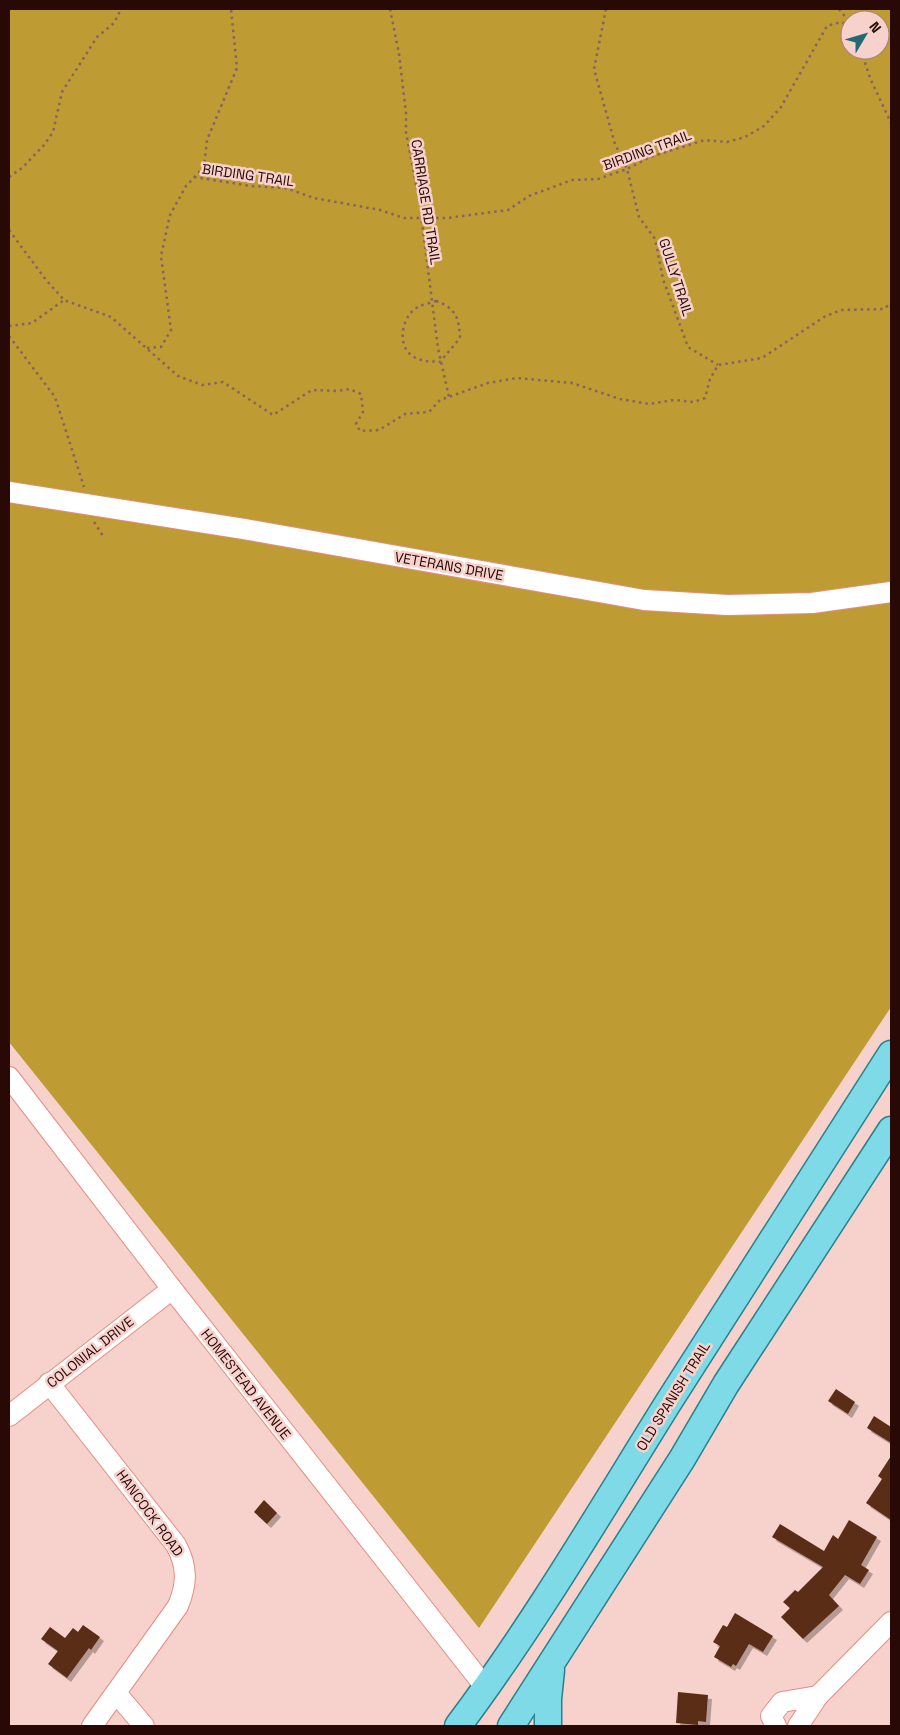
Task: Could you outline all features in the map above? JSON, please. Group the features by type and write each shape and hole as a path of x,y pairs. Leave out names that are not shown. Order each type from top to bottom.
{"main road":[{"name":"OLD SPANISH TRAIL","path":"458,1726 486,1688 569,1563 757,1261 889,1063"},
{"path":"486,1688 514,1725 633,1532 682,1459 726,1384 891,1130"},
{"path":"548,1726 548,1699 552,1665"}],"street":[{"name":"VETERANS DRIVE","path":"9,492 244,529 644,600 727,605 812,603 891,592"},
{"name":"HOMESTEAD AVENUE","path":"9,1078 172,1289 486,1688"},
{"name":"COLONIAL DRIVE","path":"9,1416 172,1289"},
{"name":"HANCOCK ROAD","path":"49,1383 130,1483 176,1545 183,1558 186,1574 184,1590 178,1606 92,1726"},
{"path":"798,1726 818,1696 891,1622"},
{"path":"116,1693 144,1726"},
{"path":"776,1726 772,1716 782,1702 818,1696"}],"path":[{"path":"9,177 22,168 44,145 53,132 62,92 97,37 114,23 121,9"},
{"path":"147,348 161,347 171,330 161,256 170,216 186,186 204,167 207,140 237,68 231,9"},
{"name":"CARRIAGE RD TRAIL","path":"390,9 399,54 406,113 406,133 419,199 431,303 440,362 449,397"},
{"name":"GULLY TRAIL","path":"606,9 594,69 615,144 627,169 639,217 655,239 663,279 688,347 718,365"},
{"name":"BIRDING TRAIL","path":"194,177 251,186 286,188 314,198 380,210 404,218 477,216 508,210 529,196 572,180 598,179 627,169 650,157 705,140 727,142 745,137 764,126 781,107 827,26 840,22"},
{"path":"864,60 870,78 891,123"},
{"path":"9,230 46,280 64,300 111,317 178,376 202,385 223,382 273,415 312,390 338,391 349,389 361,394 363,412 356,424 360,431 379,430 405,414 429,412 440,400 488,383 517,378 572,383 620,399 649,404 674,400 694,402 705,398 710,380 718,365 762,358 824,317 841,310 884,309 891,303"},
{"path":"9,326 32,323 64,300"},
{"path":"436,301 449,306 460,325 460,338 440,362 424,361 412,356 404,346 402,334 408,316 417,307 431,303 436,301"},
{"path":"9,336 55,397 79,467 84,486 84,504"}],"shaded area":[{"path":"9,9 891,9 891,1007 479,1628 9,1042"}],"building":[{"path":"836,1389 855,1402 848,1414 828,1401"},
{"path":"874,1416 891,1427 891,1443 867,1428"},
{"path":"891,1456 891,1520 866,1503 882,1479 878,1476"},
{"path":"264,1500 277,1513 267,1524 254,1512"},
{"path":"849,1520 877,1537 861,1565 869,1570 860,1584 845,1575 829,1595 839,1606 803,1639 781,1617 790,1608 783,1602 795,1590 798,1592 823,1567 772,1537 780,1524 824,1551 833,1535 838,1539"},
{"path":"735,1613 773,1636 763,1652 749,1644 736,1666 733,1664 731,1667 714,1657 720,1646 713,1642 723,1625 727,1627"},
{"path":"83,1625 100,1637 91,1650 89,1648 67,1678 48,1664 58,1651 41,1639 50,1627 65,1638 73,1628 78,1632"},
{"path":"678,1692 708,1695 706,1722 698,1721 698,1725 676,1723"}]}
